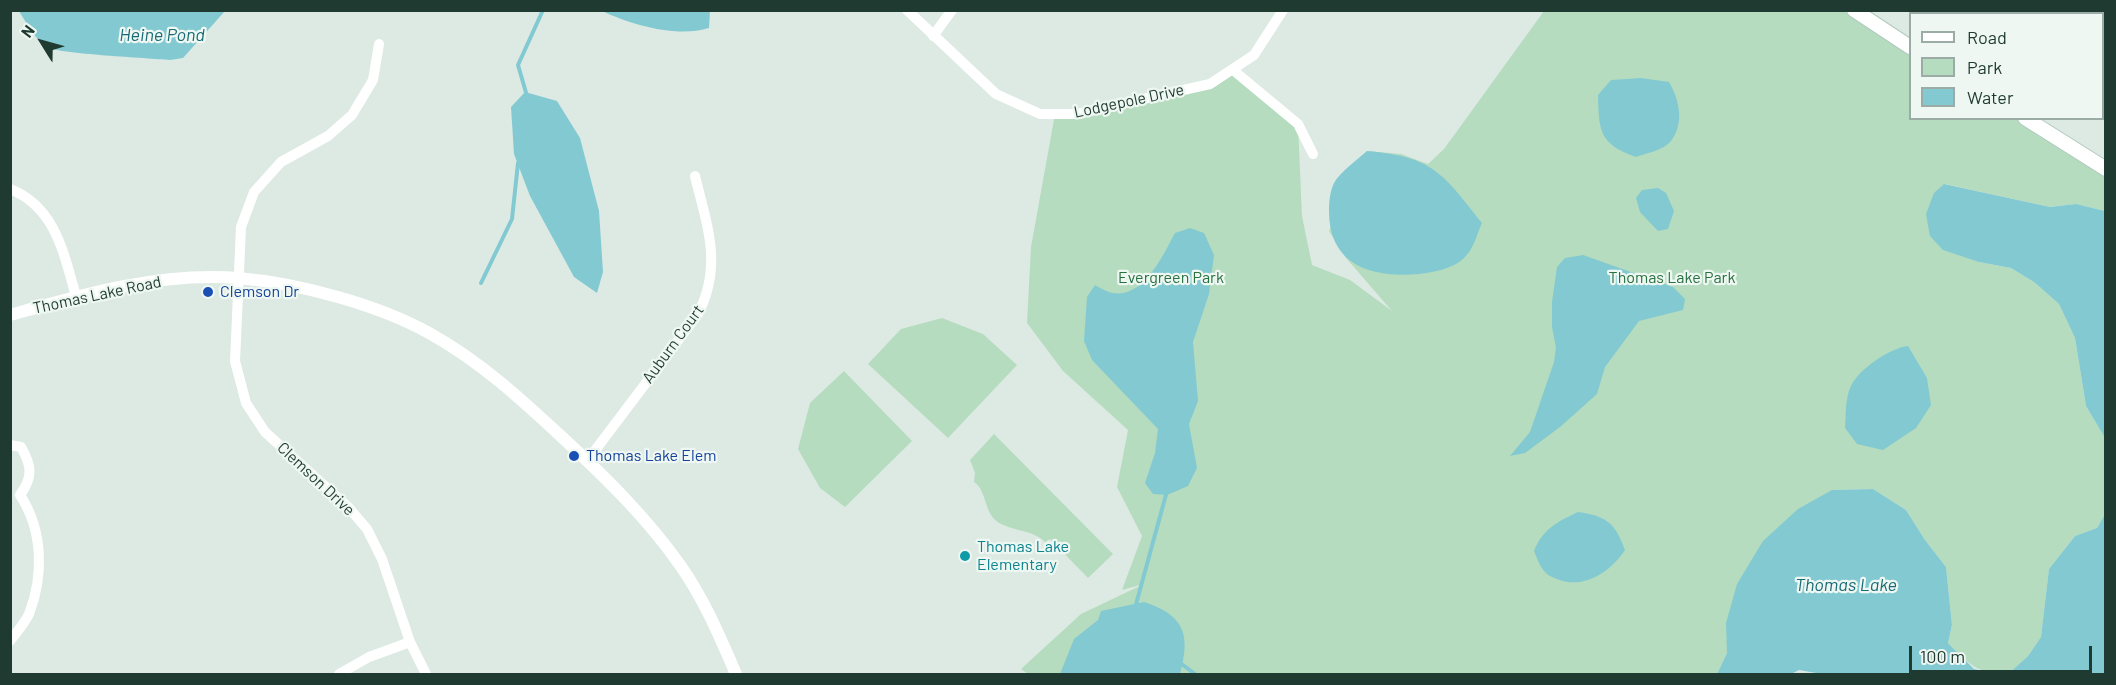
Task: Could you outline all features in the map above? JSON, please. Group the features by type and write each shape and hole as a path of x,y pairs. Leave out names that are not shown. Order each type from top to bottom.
{"main road":[{"path":"1854,10 1909,46"},
{"path":"2028,120 2106,169"}],"street":[{"name":"Lodgepole Drive","path":"907,10 996,94 1040,114 1077,114 1210,84 1254,55 1284,10"},
{"path":"933,36 952,10"},
{"name":"Clemson Drive","path":"379,44 373,81 352,115 328,136 281,162 254,192 241,227 235,361 246,403 265,432 349,508 367,529 382,559 410,642 426,675"},
{"path":"1233,69 1298,124 1313,154"},
{"name":"Auburn Court","path":"587,461 698,314 708,293 713,252 694,176"},
{"path":"10,189 48,217 60,238 76,297"},
{"name":"Thomas Lake Road","path":"10,315 76,297 159,280 237,278 338,296 428,332 503,382 640,514 682,567 715,625 736,675"},
{"path":"10,445 21,447 31,464 29,482 15,495 28,506 38,536 39,576 29,615 10,641"},
{"path":"339,675 369,657 410,642"}],"green space":[{"name":"Thomas Lake Park","path":"1544,11 1854,11 1909,46 1909,120 2026,120 2105,170 2105,211 2076,204 2050,207 1945,184 1979,262 2011,268 2034,282 2059,304 2075,338 2086,406 2105,438 2105,514 2097,528 2075,536 2049,569 2041,637 2028,656 2008,674 1997,674 1974,666 1948,643 1952,625 1946,567 1906,510 1873,489 1832,490 1727,623 1727,653 1717,674 1028,674 1021,669 1081,614 1144,584 1122,590 1142,536 1117,487 1128,430 1063,371 1027,323 1031,247 1055,114 1210,84 1233,70 1298,124 1302,216 1312,265 1350,280 1392,311 1346,258 1329,231 1367,151 1401,154 1428,164 1444,149"},
{"path":"942,318 983,334 1017,365 948,438 868,364 901,329"},
{"path":"844,371 912,441 845,507 820,488 798,449 810,403"},
{"path":"994,434 1113,554 1088,578 1050,539 1045,542 1033,534 1000,523 991,515 981,490 974,482 975,473 970,460"}],"water":[{"name":"Heine Pond","path":"19,11 225,11 183,58 170,60 86,54 47,47 28,26"},
{"path":"602,11 710,11 709,28 683,32 655,29"},
{"path":"2105,11 2105,107 2104,12 1940,12"},
{"path":"1641,78 1669,82 1678,103 1679,119 1675,134 1668,144 1636,157 1615,147 1604,135 1599,118 1598,95 1611,80"},
{"path":"525,92 557,101 580,138 599,211 603,272 597,293 574,277 530,196 514,154 511,107"},
{"path":"1367,151 1390,154 1422,163 1435,170 1457,192 1482,223 1472,247 1463,259 1448,268 1437,271 1402,275 1370,270 1356,265 1345,256 1336,245 1331,230 1329,211 1331,193 1340,175"},
{"path":"1944,184 2050,207 2076,204 2105,211 2105,438 2086,406 2075,338 2059,304 2034,282 2011,268 1979,262 1943,250 1930,236 1926,214 1934,193"},
{"path":"1658,188 1666,193 1674,211 1668,229 1658,231 1640,212 1636,198 1642,190"},
{"path":"1190,228 1204,233 1214,255 1209,294 1193,342 1198,401 1189,424 1197,468 1188,486 1167,495 1153,494 1145,483 1155,453 1158,429 1092,360 1084,341 1087,297 1095,285 1113,293 1124,293 1134,289 1151,273 1175,233"},
{"path":"1583,255 1673,287 1685,299 1683,310 1639,321 1605,367 1597,394 1560,427 1525,453 1510,456 1530,432 1554,362 1556,348 1552,327 1552,302 1557,267 1565,258"},
{"path":"1908,346 1927,378 1931,405 1916,428 1883,450 1857,444 1845,428 1847,401 1851,386 1855,379 1876,360"},
{"name":"Thomas Lake","path":"1873,489 1906,510 1946,567 1952,625 1948,643 1974,669 1996,674 1822,674 1799,670 1791,674 1717,674 1727,653 1726,623 1737,584 1763,541 1798,509 1832,490"},
{"path":"1578,512 1609,522 1618,533 1625,550 1612,565 1595,577 1567,582 1546,573 1534,551 1546,532"},
{"path":"2105,514 2105,674 2008,674 2028,656 2041,637 2049,569 2075,536 2097,528"},
{"path":"1144,602 1168,613 1181,628 1185,648 1180,674 1060,674 1074,639 1098,620 1101,611"}],"waterway":[{"path":"527,96 518,65 543,10"},
{"path":"481,283 512,219 518,163"},
{"path":"1135,608 1167,491"},
{"path":"1179,662 1195,674"}],"place":[{"name":"Clemson Dr","path":"208,292"},
{"name":"Thomas Lake Elem","path":"574,456"},
{"name":"Thomas Lake Elementary","path":"965,556"}],"park label":[{"name":"Evergreen Park","path":"1171,278"}]}
